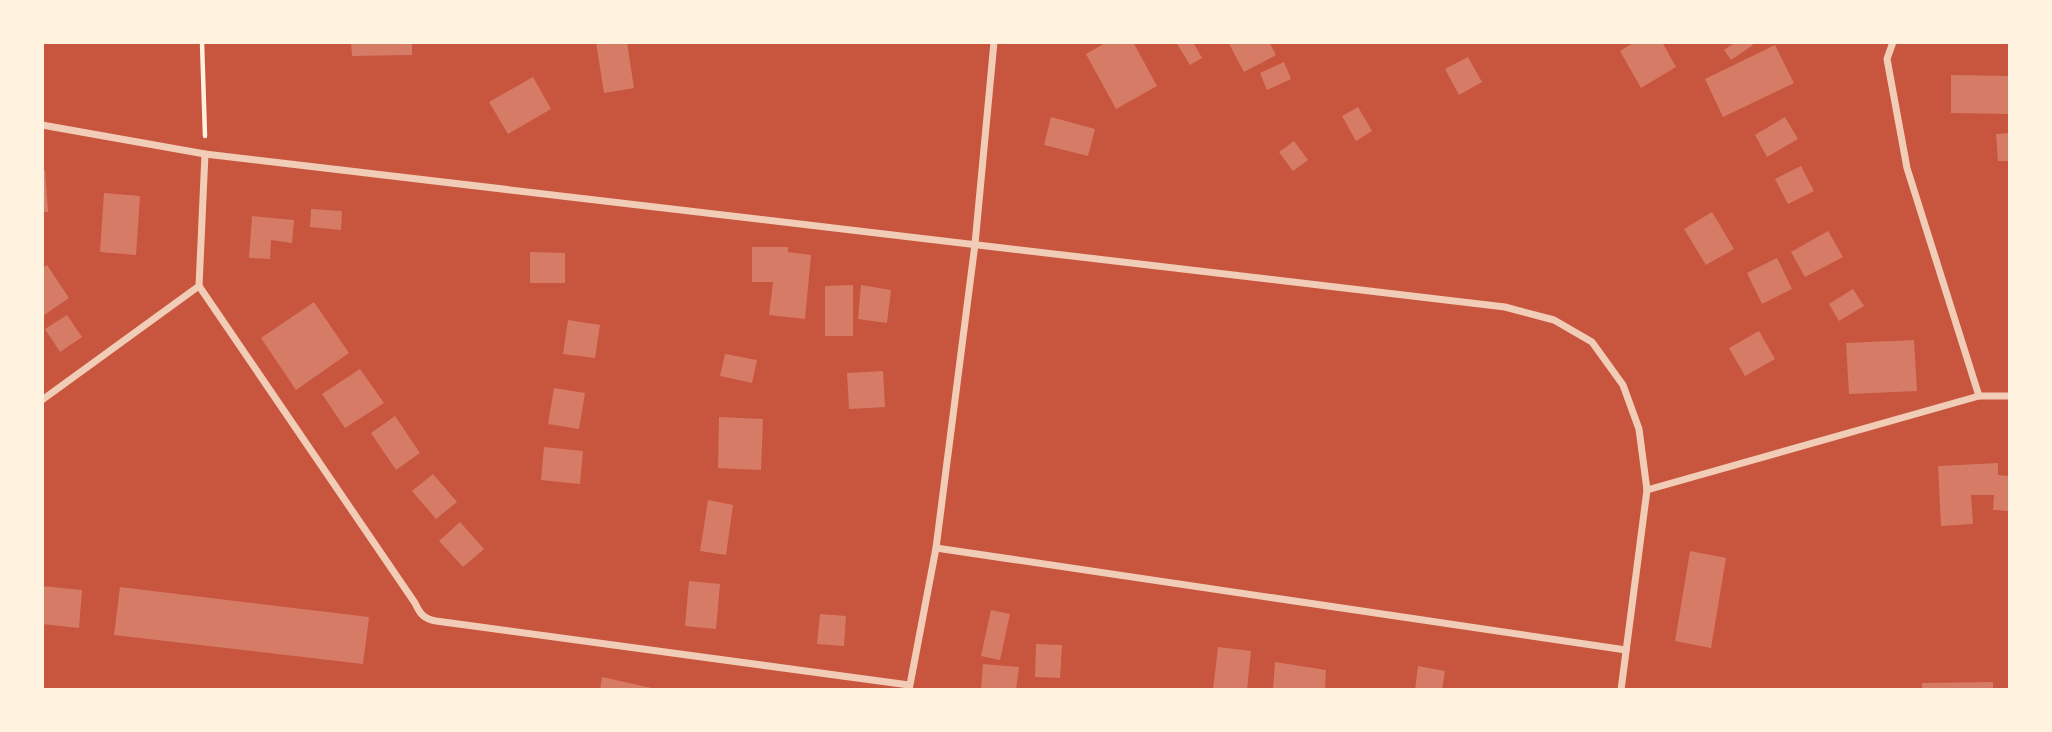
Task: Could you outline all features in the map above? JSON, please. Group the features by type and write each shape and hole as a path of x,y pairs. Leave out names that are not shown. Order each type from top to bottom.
{"street":[{"path":"205,154 199,285 415,603 419,613 427,619 909,688 936,548 975,244 994,42"},
{"path":"1893,42 1886,59 1907,168 1979,396"},
{"path":"42,125 205,154 1505,307 1554,320 1591,342 1623,385 1639,429 1647,490 1621,690"},
{"path":"42,400 199,285"},
{"path":"1647,490 1979,396 2010,396"},
{"path":"936,548 1626,650"}],"path":[{"path":"202,42 205,154"}],"building":[{"path":"351,42 412,42 412,55 352,56"},
{"path":"596,42 627,42 634,88 604,93"},
{"path":"1107,42 1133,42 1157,86 1116,109 1086,54"},
{"path":"1176,42 1193,42 1202,58 1190,65"},
{"path":"1228,42 1269,42 1276,55 1244,72"},
{"path":"1635,42 1662,42 1676,67 1641,88 1620,51"},
{"path":"1736,42 1751,42 1753,45 1731,60 1724,50"},
{"path":"1775,45 1794,83 1723,117 1705,79"},
{"path":"1468,57 1482,82 1459,95 1445,69"},
{"path":"1284,62 1291,79 1267,90 1260,73"},
{"path":"1951,75 2010,76 2010,114 1951,113"},
{"path":"533,77 551,109 508,134 489,102"},
{"path":"1358,107 1372,131 1356,141 1342,116"},
{"path":"1051,117 1095,129 1088,156 1044,145"},
{"path":"1785,117 1798,139 1767,157 1755,135"},
{"path":"2010,133 2010,161 1998,161 1996,134"},
{"path":"1294,141 1308,160 1293,171 1279,152"},
{"path":"1801,166 1814,191 1788,204 1775,179"},
{"path":"42,170 45,170 48,212 42,212"},
{"path":"104,193 140,196 136,255 100,252"},
{"path":"311,209 342,211 341,230 310,227"},
{"path":"1712,212 1734,249 1706,265 1684,229"},
{"path":"252,216 294,220 292,243 271,240 270,259 249,258"},
{"path":"1828,231 1843,257 1805,277 1791,252"},
{"path":"752,247 788,247 788,252 811,255 805,319 769,315 773,282 752,282"},
{"path":"530,252 565,253 565,283 530,283"},
{"path":"1777,258 1792,289 1762,304 1747,273"},
{"path":"47,265 69,298 44,315 42,268"},
{"path":"853,285 853,336 825,336 825,286"},
{"path":"861,285 891,290 887,323 858,319"},
{"path":"1853,289 1864,306 1839,321 1829,304"},
{"path":"314,302 349,353 296,390 261,338"},
{"path":"67,315 82,337 60,352 45,329"},
{"path":"568,320 600,325 595,358 563,354"},
{"path":"1759,331 1775,359 1745,376 1729,348"},
{"path":"1914,340 1917,391 1849,394 1846,343"},
{"path":"725,354 757,360 752,383 720,376"},
{"path":"360,369 384,403 345,428 322,394"},
{"path":"883,371 885,407 849,409 847,373"},
{"path":"554,388 585,393 579,429 548,424"},
{"path":"395,416 420,453 396,470 371,433"},
{"path":"719,417 763,419 761,470 718,468"},
{"path":"544,447 583,451 580,484 541,480"},
{"path":"1998,463 1998,475 2010,476 2010,511 1993,510 1994,495 1971,495 1973,524 1941,526 1938,466"},
{"path":"433,474 457,502 436,519 412,491"},
{"path":"708,500 733,505 726,555 700,551"},
{"path":"460,522 484,549 463,567 439,541"},
{"path":"1690,551 1726,558 1711,648 1675,641"},
{"path":"689,581 720,584 716,629 685,626"},
{"path":"42,586 82,590 79,628 42,624"},
{"path":"120,587 369,617 363,664 114,635"},
{"path":"991,610 1010,614 1000,660 981,656"},
{"path":"820,614 846,616 844,646 817,644"},
{"path":"1036,644 1062,645 1060,678 1035,677"},
{"path":"1218,647 1251,651 1247,690 1213,690"},
{"path":"1275,662 1326,670 1325,690 1273,690"},
{"path":"983,664 1019,667 1016,690 981,690"},
{"path":"1418,666 1445,671 1442,690 1415,690"},
{"path":"602,677 656,689 656,690 600,690"},
{"path":"1993,682 1993,690 1922,690 1922,683"}]}
